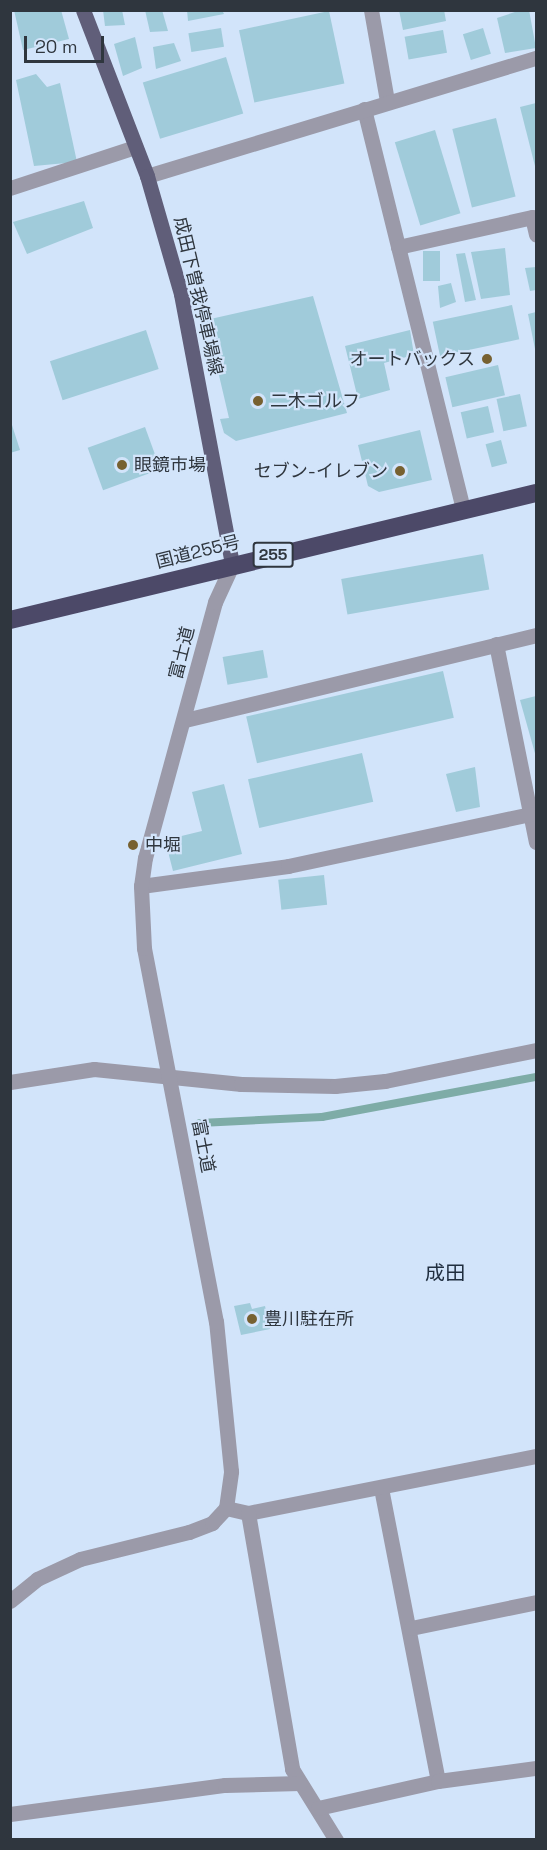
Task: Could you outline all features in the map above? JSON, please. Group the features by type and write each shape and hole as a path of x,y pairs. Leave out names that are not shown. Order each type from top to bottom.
{"highway":[{"name":"国道255号","path":"10,620 537,493"}],"main road":[{"name":"成田下曽我停車場線","path":"83,10 147,176 181,294 232,565"}],"street":[{"path":"371,10 387,101"},
{"path":"147,176 387,101 537,58"},
{"path":"364,109 463,510"},
{"path":"10,188 135,147"},
{"path":"398,247 532,218 537,235"},
{"name":"富士道","path":"226,1508 231,1460 216,1322 144,948 141,886 145,858 185,720 215,602 232,565"},
{"path":"185,720 537,635"},
{"path":"496,645 537,842"},
{"path":"141,886 288,866 530,814"},
{"path":"10,1082 94,1069 241,1084 335,1086 385,1081 537,1050"},
{"path":"10,1601 37,1579 80,1559 189,1533 212,1523 226,1508 249,1513 537,1456"},
{"path":"381,1488 411,1628 438,1781"},
{"path":"249,1513 292,1769 336,1839"},
{"path":"411,1628 537,1602"},
{"path":"318,1808 438,1781 537,1768"},
{"path":"10,1814 225,1785 300,1783"}],"building":[{"path":"14,10 61,10 69,39 23,50"},
{"path":"103,10 122,10 125,25 105,26"},
{"path":"145,10 162,10 168,31 150,32"},
{"path":"187,10 222,10 224,14 188,21"},
{"path":"399,10 444,10 446,21 403,30"},
{"path":"521,10 529,10 536,48 505,53 497,18"},
{"path":"329,11 344,83 254,103 239,30"},
{"path":"221,28 224,47 191,52 188,33"},
{"path":"483,28 491,54 471,60 463,34"},
{"path":"443,30 447,53 409,59 405,37"},
{"path":"135,37 142,68 123,76 114,44"},
{"path":"174,43 181,61 156,69 153,47"},
{"path":"226,57 243,113 160,139 143,82"},
{"path":"36,74 47,87 60,83 77,162 34,166 16,80"},
{"path":"536,103 536,170 520,107"},
{"path":"496,118 516,197 472,207 452,129"},
{"path":"435,130 460,213 420,225 395,142"},
{"path":"84,201 93,228 27,254 13,222"},
{"path":"505,248 510,295 481,299 471,252"},
{"path":"423,251 440,251 440,281 423,281"},
{"path":"465,253 476,300 465,302 456,254"},
{"path":"536,267 536,290 530,291 525,268"},
{"path":"451,283 456,302 440,308 438,286"},
{"path":"313,296 347,413 236,441 224,433 220,419 229,418 206,320"},
{"path":"512,305 519,339 440,356 433,322"},
{"path":"536,312 536,349 535,349 528,314"},
{"path":"146,330 159,369 63,400 50,361"},
{"path":"410,330 414,355 384,363 390,390 358,399 345,346"},
{"path":"498,365 505,395 452,407 445,377"},
{"path":"520,394 527,426 503,431 497,399"},
{"path":"488,406 494,432 467,439 461,412"},
{"path":"10,423 20,450 10,453"},
{"path":"145,427 160,469 103,490 88,448"},
{"path":"420,430 432,480 379,492 368,486 358,445"},
{"path":"501,440 507,463 492,467 486,444"},
{"path":"483,554 489,589 347,614 341,579"},
{"path":"263,650 268,678 227,685 223,657"},
{"path":"443,671 454,718 257,763 246,716"},
{"path":"536,696 536,757 520,700"},
{"path":"362,753 373,802 259,828 248,779"},
{"path":"475,767 480,807 456,812 446,774"},
{"path":"224,784 242,854 173,871 165,840 202,831 192,792"},
{"path":"324,875 327,905 281,910 278,880"},
{"name":"豊川駐在所","path":"250,1303 252,1309 265,1306 270,1329 241,1335 234,1306"}],"waterway":[{"path":"200,1123 322,1117 536,1077"}],"place":[{"name":"オートバックス","path":"487,359"},
{"name":"二木ゴルフ","path":"258,401"},
{"name":"眼鏡市場","path":"122,465"},
{"name":"セブン-イレブン","path":"400,471"},
{"name":"中堀","path":"133,845"},
{"name":"豊川駐在所","path":"252,1319"}],"district":[{"name":"成田","path":"445,1273"}]}
